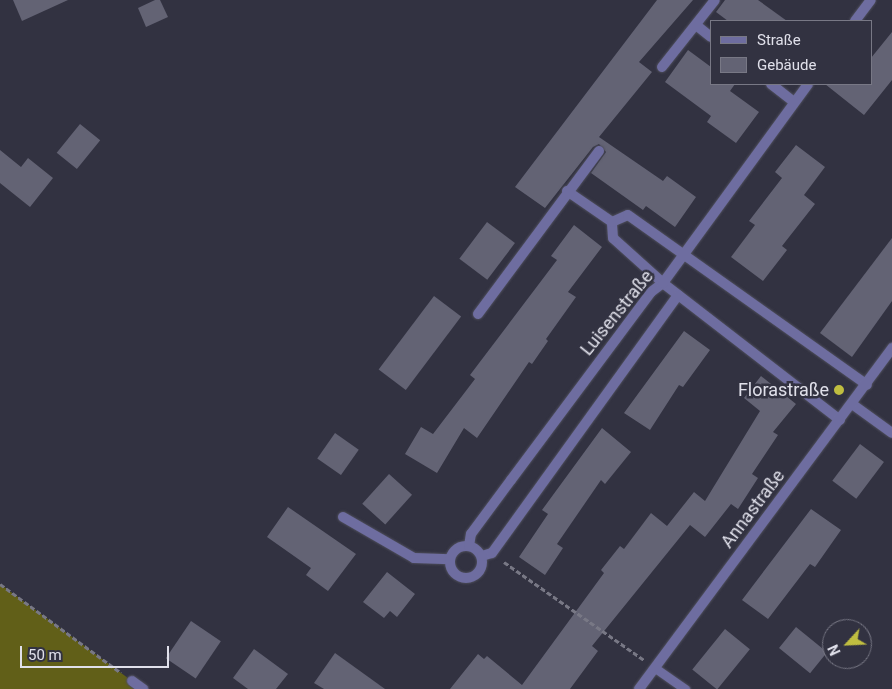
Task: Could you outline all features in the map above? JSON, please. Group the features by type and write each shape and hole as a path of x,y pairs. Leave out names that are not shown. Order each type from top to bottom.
{"street":[{"path":"662,67 716,0"},
{"path":"856,20 871,0"},
{"path":"696,25 710,36"},
{"path":"772,85 794,102"},
{"name":"Luisenstraße","path":"469,546 471,534 651,292 663,283 807,85"},
{"path":"478,314 599,152"},
{"path":"568,191 612,222"},
{"path":"612,222 628,215 867,385"},
{"path":"612,222 613,238 663,283 840,420"},
{"name":"Luisenstraße","path":"450,559 454,573 468,579 480,571 487,554 678,295"},
{"name":"Annastraße","path":"639,689 867,385 892,348"},
{"path":"852,404 892,433"},
{"path":"342,517 414,558 450,559 460,547 469,546 487,554"},
{"path":"132,681 143,689"}],"lane":[{"path":"655,668 685,689"}],"path":[{"path":"487,554 655,668"},
{"path":"0,584 132,681"}],"shaded area":[{"path":"0,584 132,681 143,689 0,689"}],"building":[{"path":"13,0 68,0 22,21"},
{"path":"155,0 160,0 168,17 146,27 138,8"},
{"path":"657,0 693,0 639,62 652,72 599,137 663,181 667,176 696,197 675,227 646,206 643,210 591,173 606,152 599,144 593,147 545,208 515,187"},
{"path":"725,0 758,0 786,20 727,20 716,12"},
{"path":"892,32 892,80 864,115 826,85 872,85 872,57"},
{"path":"688,50 710,66 710,85 734,85 730,91 759,112 736,143 707,122 711,116 665,82"},
{"path":"80,124 100,140 77,169 57,153"},
{"path":"796,145 825,167 804,195 815,204 782,246 787,250 763,281 731,257 755,225 749,221 782,178 775,172"},
{"path":"0,150 21,167 28,158 53,178 30,207 0,183"},
{"path":"487,222 515,243 487,280 459,259"},
{"path":"574,225 602,247 568,292 576,297 546,339 548,341 532,364 529,362 477,438 464,428 437,473 405,454 421,427 433,434 475,379 470,375 557,260 551,256"},
{"path":"892,238 892,301 852,357 820,333"},
{"path":"434,296 461,316 406,390 379,369"},
{"path":"684,331 710,350 683,387 679,385 650,430 624,413"},
{"path":"761,376 796,404 773,432 778,435 752,474 758,478 738,509 731,504 705,537 690,525 592,646 598,651 570,689 450,689 478,654 484,659 487,656 522,685 604,573 601,570 620,546 624,549 651,513 667,526 694,492 705,501 760,411 744,398"},
{"path":"602,428 631,452 605,484 601,480 557,544 563,548 545,575 519,557 548,514 542,510"},
{"path":"335,433 359,450 341,475 317,458"},
{"path":"860,444 884,462 856,499 832,481"},
{"path":"389,474 412,495 385,524 362,504"},
{"path":"288,507 356,554 328,591 306,575 311,568 267,537"},
{"path":"811,509 841,530 815,567 810,564 768,619 742,600"},
{"path":"387,572 415,594 397,617 390,611 384,618 363,602"},
{"path":"191,621 221,641 196,678 166,658"},
{"path":"796,627 822,648 822,658 810,673 779,648"},
{"path":"725,629 750,649 718,689 692,669"},
{"path":"254,649 288,674 276,689 248,689 233,678"},
{"path":"335,653 385,689 324,689 314,683"}],"place":[{"name":"Florastraße","path":"839,390"}]}
